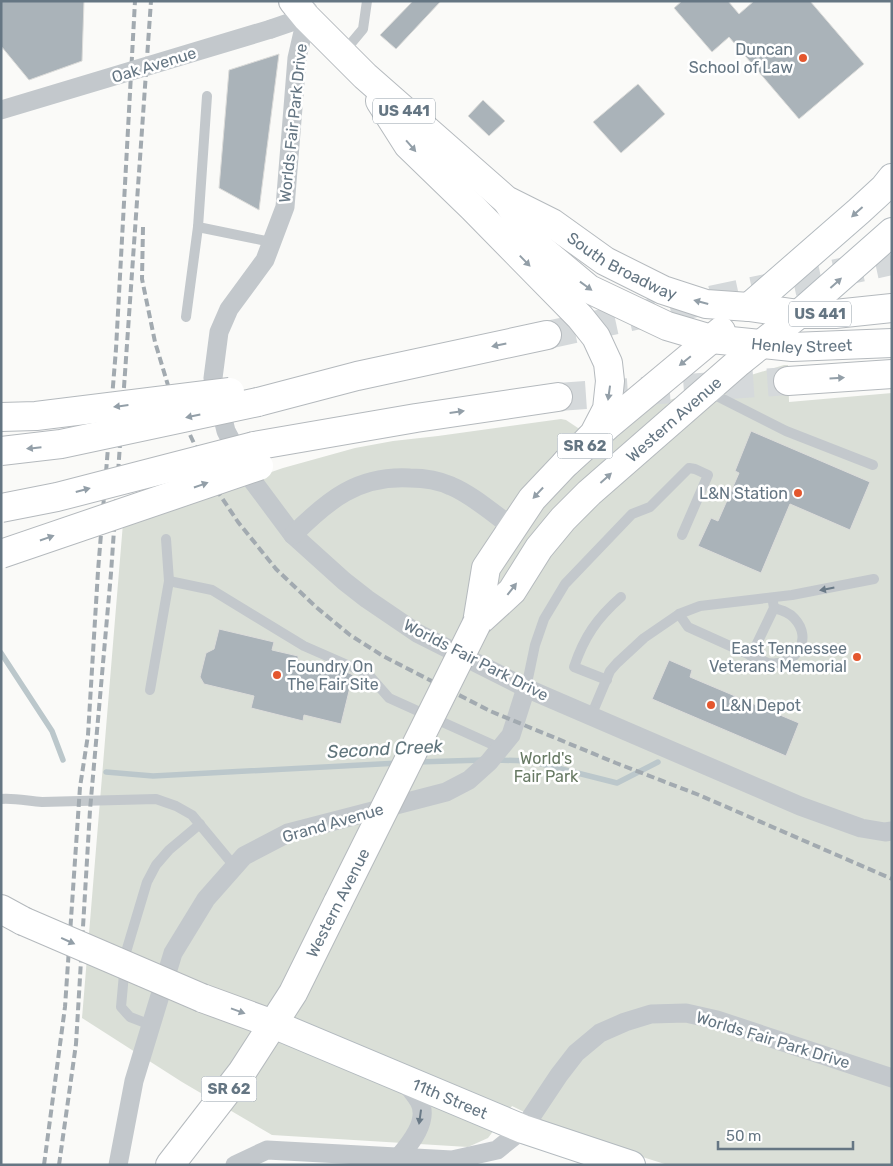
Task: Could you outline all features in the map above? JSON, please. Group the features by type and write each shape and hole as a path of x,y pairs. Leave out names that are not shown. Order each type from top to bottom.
{"main road":[{"name":"South Broadway","path":"303,6 342,54 365,76 506,200 552,223 605,261 663,290 706,304 749,307"},
{"path":"365,76 408,145 480,215 580,318 596,338 608,363 610,382 607,409 594,434 566,463"},
{"name":"Western Avenue","path":"176,1158 242,1072 293,993 478,623 486,568 532,499 566,463 607,426 749,307 859,211 892,178"},
{"name":"South Broadway","path":"506,200 534,243 589,289 667,326 711,339"},
{"name":"Western Avenue","path":"478,623 512,591 539,548 563,519 589,493 706,390 799,314 892,232"},
{"name":"Henley Street","path":"749,307 799,314 835,314 892,308"},
{"path":"1,451 61,444 257,395 357,376 547,335"},
{"name":"Henley Street","path":"711,339 792,347 892,343"},
{"path":"788,381 892,374"},
{"path":"1,417 36,416 257,395"},
{"path":"1,508 256,456 416,418 558,397"},
{"path":"1,554 256,456"},
{"path":"512,527 539,548"},
{"name":"11th Street","path":"9,914 202,998 273,1024 523,1129 631,1165"}],"street":[{"name":"Oak Avenue","path":"1,110 271,29 303,6"},
{"name":"Worlds Fair Park Drive","path":"303,6 285,207 265,260 229,310 219,332 213,378 226,431 252,480 293,535 359,593 417,634 526,688 800,806 861,828 885,832 892,831"},
{"path":"293,535 335,497 348,489 364,482 394,477 432,480 452,486 512,527"},
{"name":"Grand Avenue","path":"118,1165 134,1081 173,953 206,899 244,856 288,833 446,792 469,780 511,734 526,688"},
{"name":"Worlds Fair Park Drive","path":"235,1165 267,1150 398,1158 471,1160 497,1150 523,1129 576,1053 600,1033 625,1022 651,1014 686,1014 717,1020 892,1078"},
{"path":"398,1158 414,1139 422,1112 420,1102 400,1076"}],"lane":[{"path":"342,54 362,29 367,1"},
{"path":"186,317 198,227 207,96"},
{"path":"198,227 271,242"},
{"path":"706,390 786,431 873,465"},
{"path":"526,688 535,645 544,619 564,584 632,514 650,507 689,468 708,475 682,535"},
{"path":"150,690 169,581 166,539"},
{"path":"591,716 610,671 644,638 679,614 700,606 773,603 874,579"},
{"path":"169,581 212,590 304,646 368,674 389,698 498,750"},
{"path":"607,680 574,667 589,632 606,610 620,597"},
{"path":"679,614 688,627 751,656 768,663 777,664 788,661 800,649 802,634 799,625 788,613 773,603"},
{"path":"751,656 773,603"},
{"path":"1,799 17,798 42,802 156,799 176,806 192,815 234,867"},
{"path":"152,1025 130,1017 122,1007 126,952 147,882 156,865 169,850 200,824"}],"green space":[{"name":"World's Fair Park","path":"788,365 789,402 892,393 892,1165 668,1165 569,1134 512,1106 488,1138 468,1147 272,1135 182,1082 82,1018 123,523 283,468 355,448 393,441 561,419 578,428"}],"building":[{"path":"1,1 84,1 82,61 29,80 1,46"},
{"path":"413,1 441,1 396,49 380,35"},
{"name":"Duncan School of Law","path":"682,1 728,1 739,14 754,1 810,1 864,64 799,119 729,37 712,52 674,8"},
{"path":"279,54 259,210 219,188 229,70"},
{"path":"638,84 665,114 621,153 593,122"},
{"path":"483,100 505,121 489,136 468,116"},
{"name":"L&N Station","path":"751,431 870,482 850,530 790,504 761,573 698,546 711,518 718,521 739,473 735,471"},
{"name":"Foundry On The Fair Site","path":"219,629 274,642 272,650 298,656 298,660 342,670 353,675 341,724 304,715 303,721 251,708 254,696 204,684 200,677 206,653 214,649"},
{"name":"L&N Depot","path":"669,660 692,670 690,677 799,723 786,756 652,699"}],"waterway":[{"name":"Second Creek","path":"1,653 52,731 63,760"},
{"name":"Second Creek","path":"416,762 484,760"},
{"name":"Second Creek","path":"495,760 530,761 617,783 658,762"},
{"name":"Second Creek","path":"106,772 153,776 399,763"}],"tunnel":[{"path":"547,335 892,261"},
{"path":"558,397 788,381"}],"railway":[{"path":"44,1165 65,1007 80,787 88,735 98,571 116,349 135,1"},
{"path":"59,1165 76,1044 90,810 111,573 151,1"},
{"path":"143,227 142,279 155,342 170,392 214,486 238,522 276,569 316,607 350,635 383,656 490,711 699,795 892,879"}],"place":[{"name":"Duncan School of Law","path":"803,58"},
{"name":"L&N Station","path":"798,493"},
{"name":"East Tennessee Veterans Memorial","path":"857,657"},
{"name":"Foundry On The Fair Site","path":"277,675"},
{"name":"L&N Depot","path":"711,705"}]}
